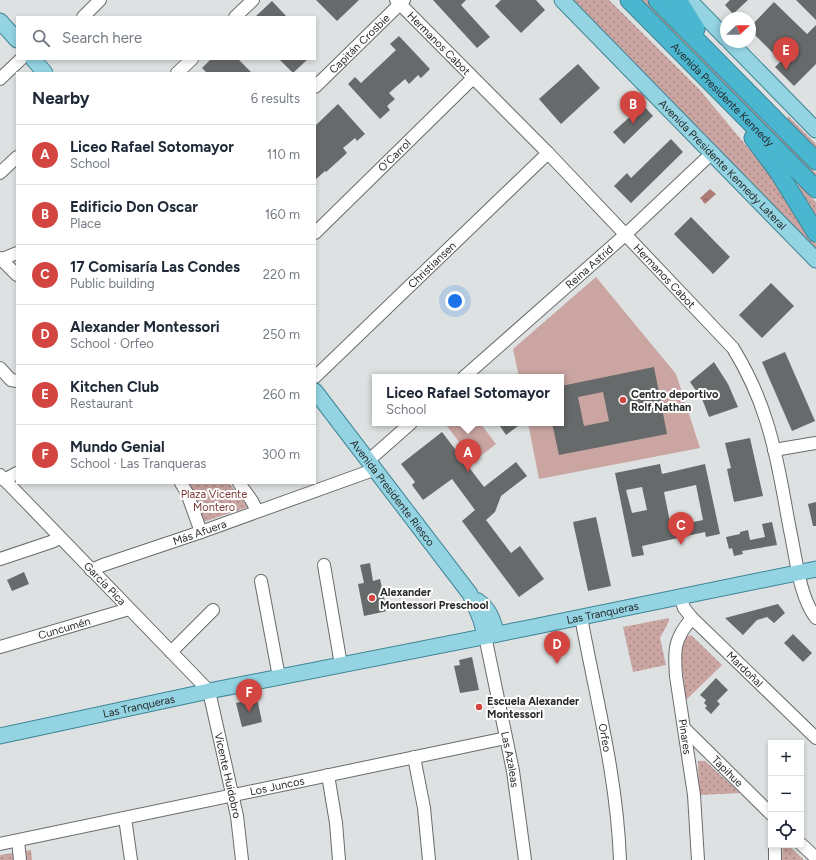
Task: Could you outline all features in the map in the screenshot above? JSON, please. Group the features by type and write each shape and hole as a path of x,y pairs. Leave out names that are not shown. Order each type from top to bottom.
{"highway":[{"name":"Avenida Presidente Kennedy","path":"657,0 816,161"},
{"path":"678,0 691,22 722,66"},
{"name":"Avenida Presidente Kennedy","path":"630,1 816,189"},
{"path":"723,95 779,173 816,233"}],"main road":[{"name":"Avenida Presidente Kennedy Lateral","path":"562,0 816,260"},
{"path":"689,0 720,32"},
{"path":"0,21 16,39"},
{"path":"736,48 816,130"},
{"name":"Avenida Presidente Riesco","path":"316,392 470,594 483,604 492,617 491,635"},
{"name":"Las Tranqueras","path":"0,734 816,569"}],"street":[{"path":"85,16 100,0"},
{"path":"236,16 253,0"},
{"name":"Hermanos Cabot","path":"400,1 473,78 548,153 733,348 745,368 756,392 766,420 774,450 806,600 816,618"},
{"name":"Capitán Crosbie","path":"316,86 400,1"},
{"path":"0,79 20,60"},
{"path":"178,72 191,60"},
{"name":"O'Carrol","path":"316,232 473,78"},
{"name":"Christiansen","path":"316,376 548,153"},
{"name":"Reina Astrid","path":"467,374 625,234 712,153"},
{"path":"0,173 16,158"},
{"path":"16,253 0,259 16,275"},
{"path":"0,368 11,380 16,381"},
{"path":"372,464 408,426"},
{"path":"774,450 816,442"},
{"name":"Más Afuera","path":"91,570 257,512 372,464"},
{"path":"2,478 16,473"},
{"name":"García Pica","path":"2,478 209,691"},
{"path":"182,484 187,492 201,532"},
{"path":"240,484 252,501 257,512"},
{"path":"0,559 60,538"},
{"path":"324,565 341,665"},
{"path":"260,581 279,677"},
{"name":"Mardoñal","path":"680,596 684,608 692,618 816,738"},
{"name":"Cuncumén","path":"0,647 129,609"},
{"path":"171,652 213,610"},
{"name":"Orfeo","path":"581,617 612,775 620,860"},
{"name":"Pinares","path":"692,618 678,637 675,653 676,676 694,795 698,860"},
{"name":"Las Azaleas","path":"491,635 506,738 518,803 525,860"},
{"name":"Vicente Huidobro","path":"209,691 233,795 239,829 242,860"},
{"name":"Tapihue","path":"685,730 769,812"},
{"name":"Los Juncos","path":"0,844 506,738"},
{"path":"414,757 424,808 429,860"},
{"path":"328,775 336,823 339,860"},
{"path":"126,818 132,860"},
{"path":"18,841 20,860"},
{"path":"804,847 816,858"},
{"path":"775,848 775,860"}],"green space":[{"path":"570,0 609,0 699,89 764,167 813,238 816,244 816,249"},
{"path":"640,0 647,0 816,173 816,179"},
{"path":"788,116 816,144 816,148 787,119"},
{"path":"796,181 816,202 816,220"},
{"name":"Centro deportivo Rolf Nathan","path":"596,277 676,374 700,448 539,479 529,426 564,426 564,374 518,374 513,349"},
{"path":"447,426 482,426 496,444 474,461"},
{"name":"Plaza Vicente Montero","path":"184,484 230,484 248,507 203,522"},
{"path":"669,618 669,621 660,638 666,665 633,672 623,627"},
{"path":"691,635 722,665 686,700 680,648 686,637"},
{"path":"698,761 705,761 740,793 699,795"},
{"path":"783,848 791,848 804,860 782,860"},
{"path":"31,850 32,860 0,860 0,855"}],"water":[{"path":"710,189 716,194 705,204 700,198"}],"building":[{"path":"316,0 359,0 337,21"},
{"path":"433,0 466,0 461,5 490,37 477,48"},
{"path":"501,0 536,0 545,10 521,33 495,6"},
{"path":"730,0 748,0 735,12 731,12 725,5"},
{"path":"796,0 816,0 816,20"},
{"path":"272,1 286,16 256,16"},
{"path":"774,2 807,34 816,25 816,64 794,86 775,67 781,61 756,36 756,21"},
{"path":"399,36 430,69 421,78 418,75 409,84 405,79 389,93 395,99 387,106 390,110 380,119 348,84 355,77 361,83 396,50 390,44"},
{"path":"210,60 239,60 251,72 206,72 202,68"},
{"path":"280,60 307,60 294,72 292,72"},
{"path":"578,64 600,88 561,124 539,99"},
{"path":"338,104 365,134 357,141 355,138 343,148 347,153 316,179 316,125"},
{"path":"643,105 653,116 624,144 613,132"},
{"path":"671,139 683,152 631,203 614,186 627,173 631,178"},
{"path":"691,217 730,257 713,274 674,234"},
{"path":"771,283 794,306 762,338 739,315"},
{"path":"785,352 815,421 792,431 762,362"},
{"path":"714,362 728,384 738,407 709,417 699,391 697,392 690,382"},
{"path":"654,367 667,434 559,455 553,426 564,426 564,385","holes":["603,392 609,421 584,426 578,397"]},
{"path":"500,426 518,426 506,435"},
{"path":"442,432 484,487 516,462 527,476 501,496 495,512 486,520 511,553 520,546 544,579 519,597 462,521 475,510 452,479 423,500 412,485 415,482 401,464"},
{"path":"750,438 763,496 734,502 727,469 731,468 725,443"},
{"path":"660,464 662,474 705,464 720,534 706,537 705,532 642,546 644,555 632,557 615,473","holes":["696,485 703,520 671,527 664,492","642,487 647,510 632,513 626,490"]},
{"path":"816,502 816,526 813,526 808,504"},
{"path":"596,517 611,586 588,591 573,522"},
{"path":"772,522 777,545 742,551 743,554 734,556 732,548 729,549 726,537 740,534 740,532 748,530 750,540 765,537 762,524"},
{"name":"Alexander Montessori Preschool","path":"370,563 373,581 380,579 387,611 364,616 358,584 364,583 360,565"},
{"path":"24,572 29,584 12,591 7,580"},
{"path":"778,604 785,613 774,623 767,617 757,620 743,635 725,618"},
{"path":"793,634 812,653 803,662 784,643"},
{"path":"472,657 479,690 460,693 454,666 460,665 459,660"},
{"path":"716,678 728,690 717,701 720,704 711,714 705,708 707,706 704,703 706,700 700,695"},
{"path":"257,698 262,722 242,727 236,703"}],"place":[{"name":"Kitchen Club","path":"786,70"},
{"name":"Edificio Don Oscar","path":"633,124"},
{"name":"Centro deportivo Rolf Nathan","path":"623,400"},
{"name":"Liceo Rafael Sotomayor","path":"468,472"},
{"name":"17 Comisaría Las Condes","path":"681,545"},
{"name":"Alexander Montessori Preschool","path":"372,598"},
{"name":"Alexander Montessori","path":"557,664"},
{"name":"Escuela Alexander Montessori","path":"479,707"},
{"name":"Mundo Genial","path":"249,712"}]}
